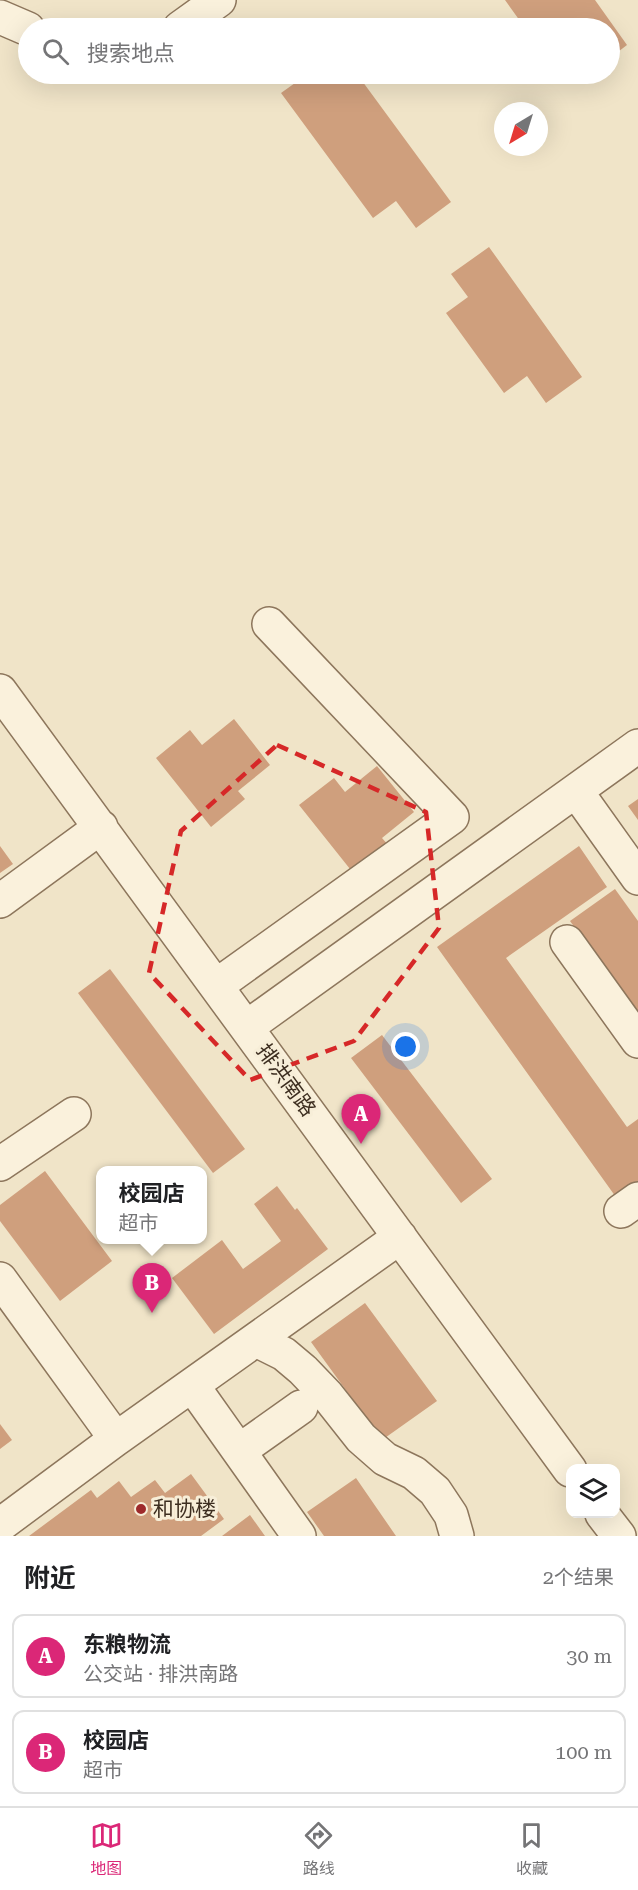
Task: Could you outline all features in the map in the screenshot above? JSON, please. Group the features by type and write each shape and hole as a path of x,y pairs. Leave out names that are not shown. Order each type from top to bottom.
{"street":[{"path":"194,18 219,0"},
{"path":"0,17 18,25"},
{"path":"216,986 452,817 269,624"},
{"name":"排洪南路","path":"0,691 566,1465"},
{"path":"247,1027 638,746"},
{"path":"576,791 638,878"},
{"path":"0,901 101,827"},
{"path":"567,942 638,1041"},
{"path":"0,1164 74,1114"},
{"path":"0,1525 116,1439 400,1237"},
{"path":"0,1279 116,1439"},
{"path":"256,1340 284,1354 303,1370 327,1395 361,1438 377,1452 414,1473 435,1491 451,1515 457,1536"},
{"path":"192,1385 298,1536"},
{"path":"239,1451 301,1407"},
{"path":"605,1518 619,1536"}],"highlighted area":[{"path":"277,745 426,812 439,928 354,1041 250,1080 149,973 181,831"}],"building":[{"path":"505,0 595,0 608,18 518,18"},
{"path":"620,35 627,45 620,50"},
{"path":"294,84 364,84 451,202 416,228 396,201 373,218 281,93"},
{"path":"489,247 582,377 546,403 527,376 504,393 446,313 468,297 451,274"},
{"path":"234,719 270,765 238,791 245,799 211,827 156,758 190,730 202,745"},
{"path":"377,766 414,812 382,838 389,846 354,874 299,805 334,778 345,792"},
{"path":"638,799 638,820 628,806"},
{"path":"0,846 13,864 0,873"},
{"path":"579,846 607,887 506,958 627,1127 638,1119 638,1185 618,1200 437,947"},
{"path":"615,889 638,921 638,1016 570,921"},
{"path":"110,969 245,1149 213,1173 78,993"},
{"path":"382,1035 492,1179 461,1203 351,1058"},
{"path":"45,1171 96,1240 96,1244 99,1244 112,1261 60,1301 0,1221 0,1205"},
{"path":"277,1186 328,1249 214,1334 172,1278 222,1240 243,1269 281,1241 254,1204"},
{"path":"365,1303 437,1401 382,1440 311,1342"},
{"path":"0,1424 12,1440 0,1449"},
{"name":"和协楼","path":"191,1474 224,1519 201,1536 29,1536 91,1490 97,1498 119,1481 131,1497 155,1480 165,1493"},
{"path":"356,1478 396,1536 324,1536 307,1512"},
{"name":"和协楼","path":"250,1515 265,1536 222,1536"}],"place":[{"name":"东粮物流","path":"361,1144"},
{"name":"校园店","path":"152,1313"},
{"name":"和协楼","path":"141,1509"}]}
